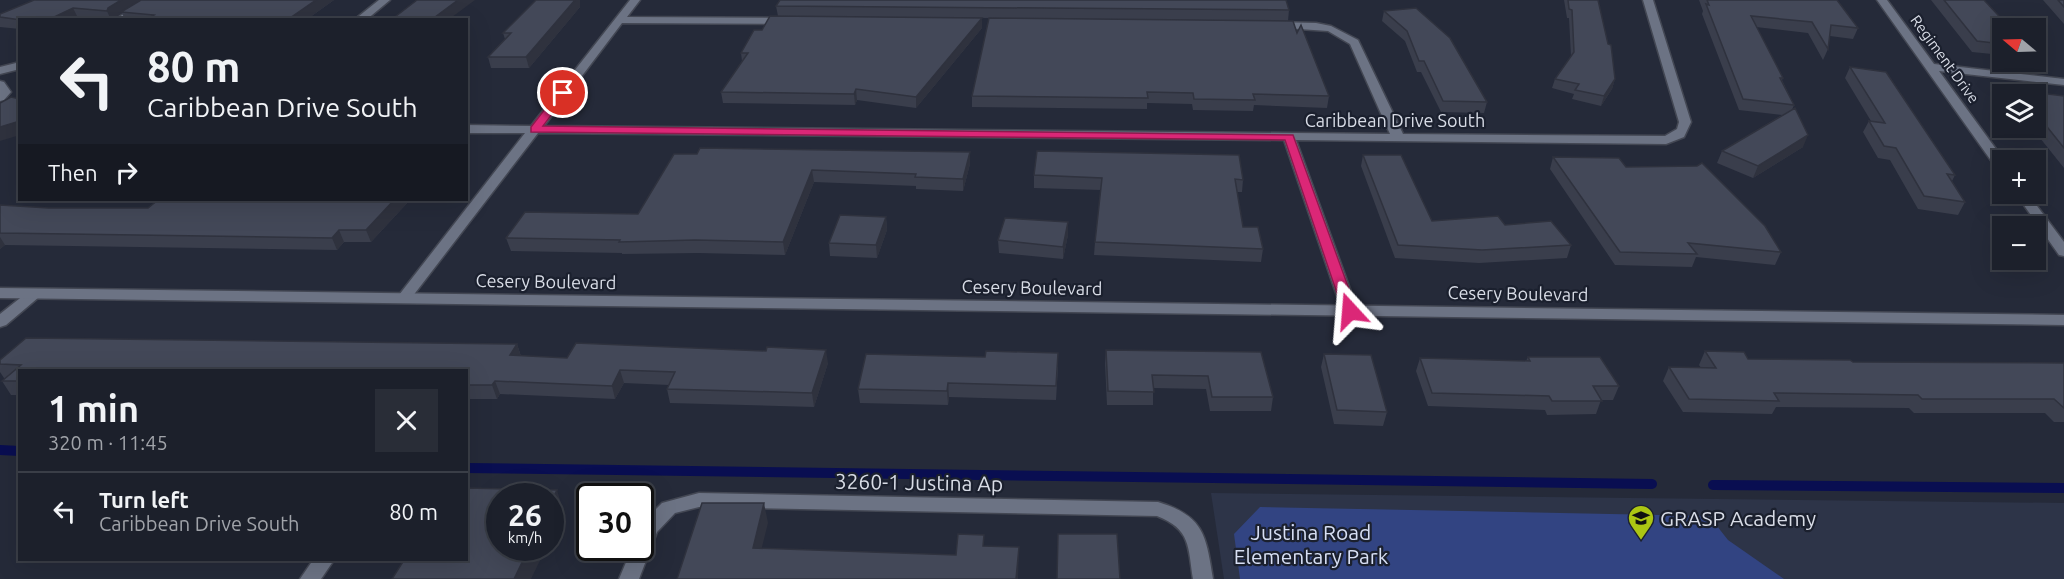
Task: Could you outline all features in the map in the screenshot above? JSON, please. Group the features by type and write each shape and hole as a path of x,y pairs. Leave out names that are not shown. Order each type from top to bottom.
{"street":[{"path":"122,18 153,0"},
{"path":"362,18 385,0"},
{"path":"404,298 635,0"},
{"name":"Caribbean Drive South","path":"468,129 1666,140 1678,136 1684,129 1685,122 1648,0"},
{"name":"Regiment Drive","path":"1882,0 1992,152"},
{"path":"620,20 798,22"},
{"path":"1262,25 1331,29 1354,42 1398,137"},
{"path":"0,70 18,66"},
{"path":"1930,66 2064,82"},
{"path":"0,84 5,92 0,98"},
{"path":"1289,137 1350,311"},
{"path":"2029,204 2064,252"},
{"name":"Cesery Boulevard","path":"0,293 2064,320"},
{"path":"0,322 34,294"},
{"name":"3260-1 Justina Ap","path":"629,579 649,528 669,508 699,500 1158,509 1180,516 1195,530 1203,579"},
{"path":"310,579 323,561"}],"shaded area":[{"name":"GRASP Academy","path":"1211,493 2064,503 2064,579 1224,579"}],"green space":[{"name":"Justina Road Elementary Park","path":"1260,507 1709,516 1728,540 1784,579 1240,579 1234,534"}],"building":[{"path":"34,0 121,0 107,11 73,8 52,18 18,20 0,17 0,14"},
{"path":"141,0 316,0 290,18 149,18 154,15 121,12"},
{"path":"417,0 458,0 434,18 394,18"},
{"path":"536,0 575,0 526,57 488,57 511,33 503,33"},
{"path":"780,0 1286,0 1289,10 776,6"},
{"path":"1568,0 1598,0 1608,44 1611,45 1615,79 1604,96 1575,90 1579,84 1555,79 1574,52 1572,10 1569,9"},
{"path":"1707,0 1837,0 1858,28 1831,25 1828,49 1812,22 1751,16 1783,78 1780,78 1794,105 1743,99 1706,4 1709,5"},
{"path":"1944,0 1984,0 2001,18 1992,18 1992,43 1977,41"},
{"path":"1416,8 1450,38 1487,102 1443,101 1424,61 1419,61 1407,31 1384,11"},
{"path":"770,16 982,18 916,97 856,89 854,94 721,92 748,53 741,53 754,30 762,30"},
{"path":"989,18 1293,21 1297,33 1301,25 1329,96 1253,94 1255,100 1194,99 1193,93 1147,92 1148,98 972,96"},
{"path":"1850,67 1886,72 1955,175 1947,174 1965,202 1924,196 1896,148 1884,146 1869,121 1885,123"},
{"path":"2046,94 2064,96 2064,148 2046,126"},
{"path":"11,97 18,99 18,122 0,127 0,103"},
{"path":"1795,108 1808,135 1758,166 1722,151"},
{"path":"700,148 970,152 963,179 915,177 916,174 812,170 783,242 695,240 619,242 620,240 506,238 525,212 638,214 674,154 697,154"},
{"path":"1037,151 1239,155 1243,180 1235,179 1243,227 1258,227 1263,249 1095,242 1102,178 1034,175"},
{"path":"1363,155 1401,155 1432,221 1498,216 1505,225 1551,221 1571,245 1482,250 1398,245"},
{"path":"1553,157 1619,158 1626,167 1697,166 1702,163 1765,226 1781,252 1688,243 1697,254 1620,252"},
{"path":"157,201 393,201 366,230 339,230 332,238 0,233 0,205 49,208 148,208"},
{"path":"840,215 886,217 876,245 829,243"},
{"path":"1005,218 1068,222 1063,247 998,240"},
{"path":"26,338 517,344 510,355 567,358 576,343 766,351 767,347 826,350 812,393 667,389 675,372 620,370 612,386 495,381 492,385 468,385 468,369 18,369 18,381 2,381 21,365 0,364 0,360"},
{"path":"1106,350 1261,352 1273,397 1212,397 1208,376 1152,375 1154,392 1108,391"},
{"path":"986,351 1058,353 1056,386 948,383 947,391 858,389 866,354 985,357"},
{"path":"1705,351 1744,352 1748,359 2064,363 2064,408 2054,399 1922,399 1918,395 1774,393 1779,401 1689,399 1669,367 1716,368"},
{"path":"1324,354 1371,355 1387,412 1337,410"},
{"path":"1528,357 1600,357 1619,386 1593,386 1602,401 1552,401 1549,396 1432,393 1420,358 1530,361"},
{"path":"468,488 486,488 486,561 523,561 514,579 392,579 403,561 468,561"},
{"path":"702,503 764,503 753,548 956,555 958,534 984,535 983,546 1019,547 1016,579 677,579"},
{"path":"1058,534 1117,534 1120,579 1057,579"}],"waterway":[{"path":"0,450 18,451"},
{"path":"468,468 1652,484"},
{"path":"1713,485 2064,488"}],"place":[{"name":"GRASP Academy","path":"1641,541"}],"route":[{"path":"563,93 534,129 1289,137 1350,311"}]}
